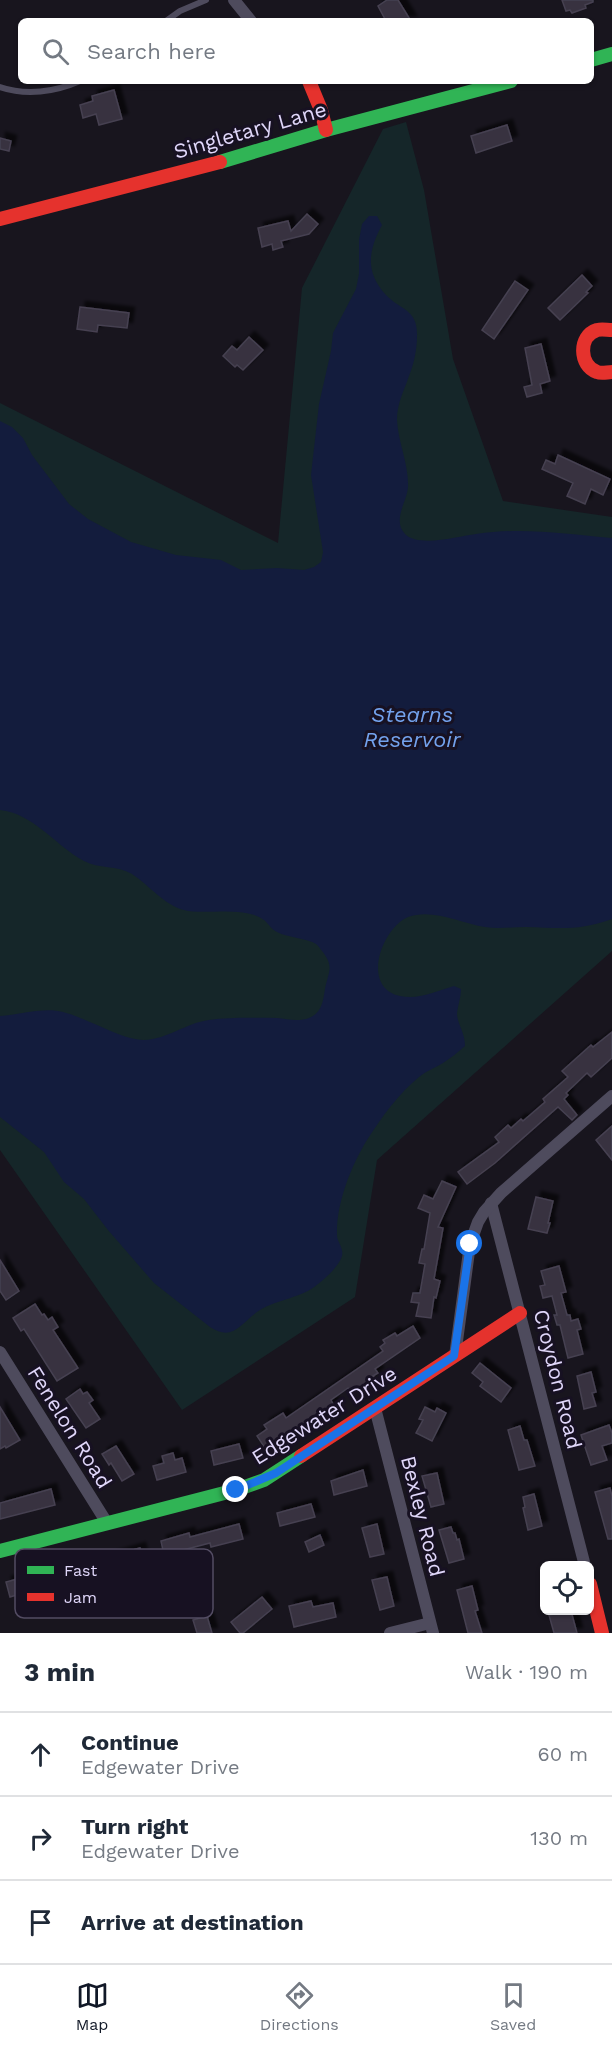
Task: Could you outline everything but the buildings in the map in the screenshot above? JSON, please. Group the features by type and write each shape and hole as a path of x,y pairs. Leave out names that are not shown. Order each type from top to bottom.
{"street":[{"path":"234,0 249,18"},
{"path":"594,59 612,54"},
{"path":"310,84 326,130"},
{"name":"Singletary Lane","path":"0,219 223,161 326,130 500,84"},
{"path":"612,330 598,330 590,334 585,340 582,352 584,361 594,371 604,374 612,372"},
{"path":"454,1356 470,1244 478,1222 491,1203 612,1096"},
{"name":"Croydon Road","path":"491,1203 584,1561"},
{"name":"Edgewater Drive","path":"0,1551 236,1490 264,1480 520,1313"},
{"name":"Fenelon Road","path":"0,1352 107,1523"},
{"name":"Bexley Road","path":"375,1408 431,1628"},
{"path":"594,1600 602,1633"},
{"path":"390,1633 431,1628"}],"lane":[{"path":"170,18 180,11 206,0"},
{"path":"0,87 14,92 34,92 55,90 72,84"}],"shaded area":[{"name":"Stearns Reservoir","path":"406,122 424,190 453,359 503,501 612,517 612,951 377,1160 355,1297 182,1410 0,1150 0,403 278,543 302,288 383,129"}],"water":[{"name":"Stearns Reservoir","path":"369,216 377,216 382,225 372,252 374,278 391,300 411,315 417,327 415,356 397,414 408,479 407,493 400,517 401,529 411,538 429,541 510,531 612,538 612,919 569,928 495,928 427,914 408,917 399,923 383,944 378,970 381,981 388,990 407,997 428,994 454,986 461,989 457,1013 465,1046 404,1090 367,1140 355,1161 342,1198 337,1235 342,1256 335,1268 312,1289 267,1306 237,1329 225,1333 210,1327 154,1283 84,1199 64,1182 44,1152 0,1117 0,1016 40,1011 63,1012 115,1033 144,1040 161,1037 209,1020 277,1018 301,1020 313,1016 321,1006 329,974 328,961 317,945 277,932 258,916 232,912 190,911 177,907 163,899 132,874 84,861 23,817 0,810 0,421 12,427 23,438 32,455 69,504 88,519 131,542 176,555 221,560 241,570 277,568 304,570 314,567 321,562 323,552 311,475 319,404 333,333 356,289 359,274 359,240 362,224"}],"traffic: fast":[{"path":"594,59 612,54"},
{"path":"220,162 326,130 500,84"},
{"path":"0,1551 236,1490 264,1480 301,1456"}],"traffic: jam":[{"path":"310,84 326,130"},
{"path":"0,219 220,162"},
{"path":"612,330 597,330 591,333 586,338 583,351 584,358 591,369 599,373 612,372"},
{"path":"301,1456 520,1313"},
{"path":"594,1600 602,1633"}],"route":[{"path":"236,1490 276,1473 454,1356 470,1244"}]}
